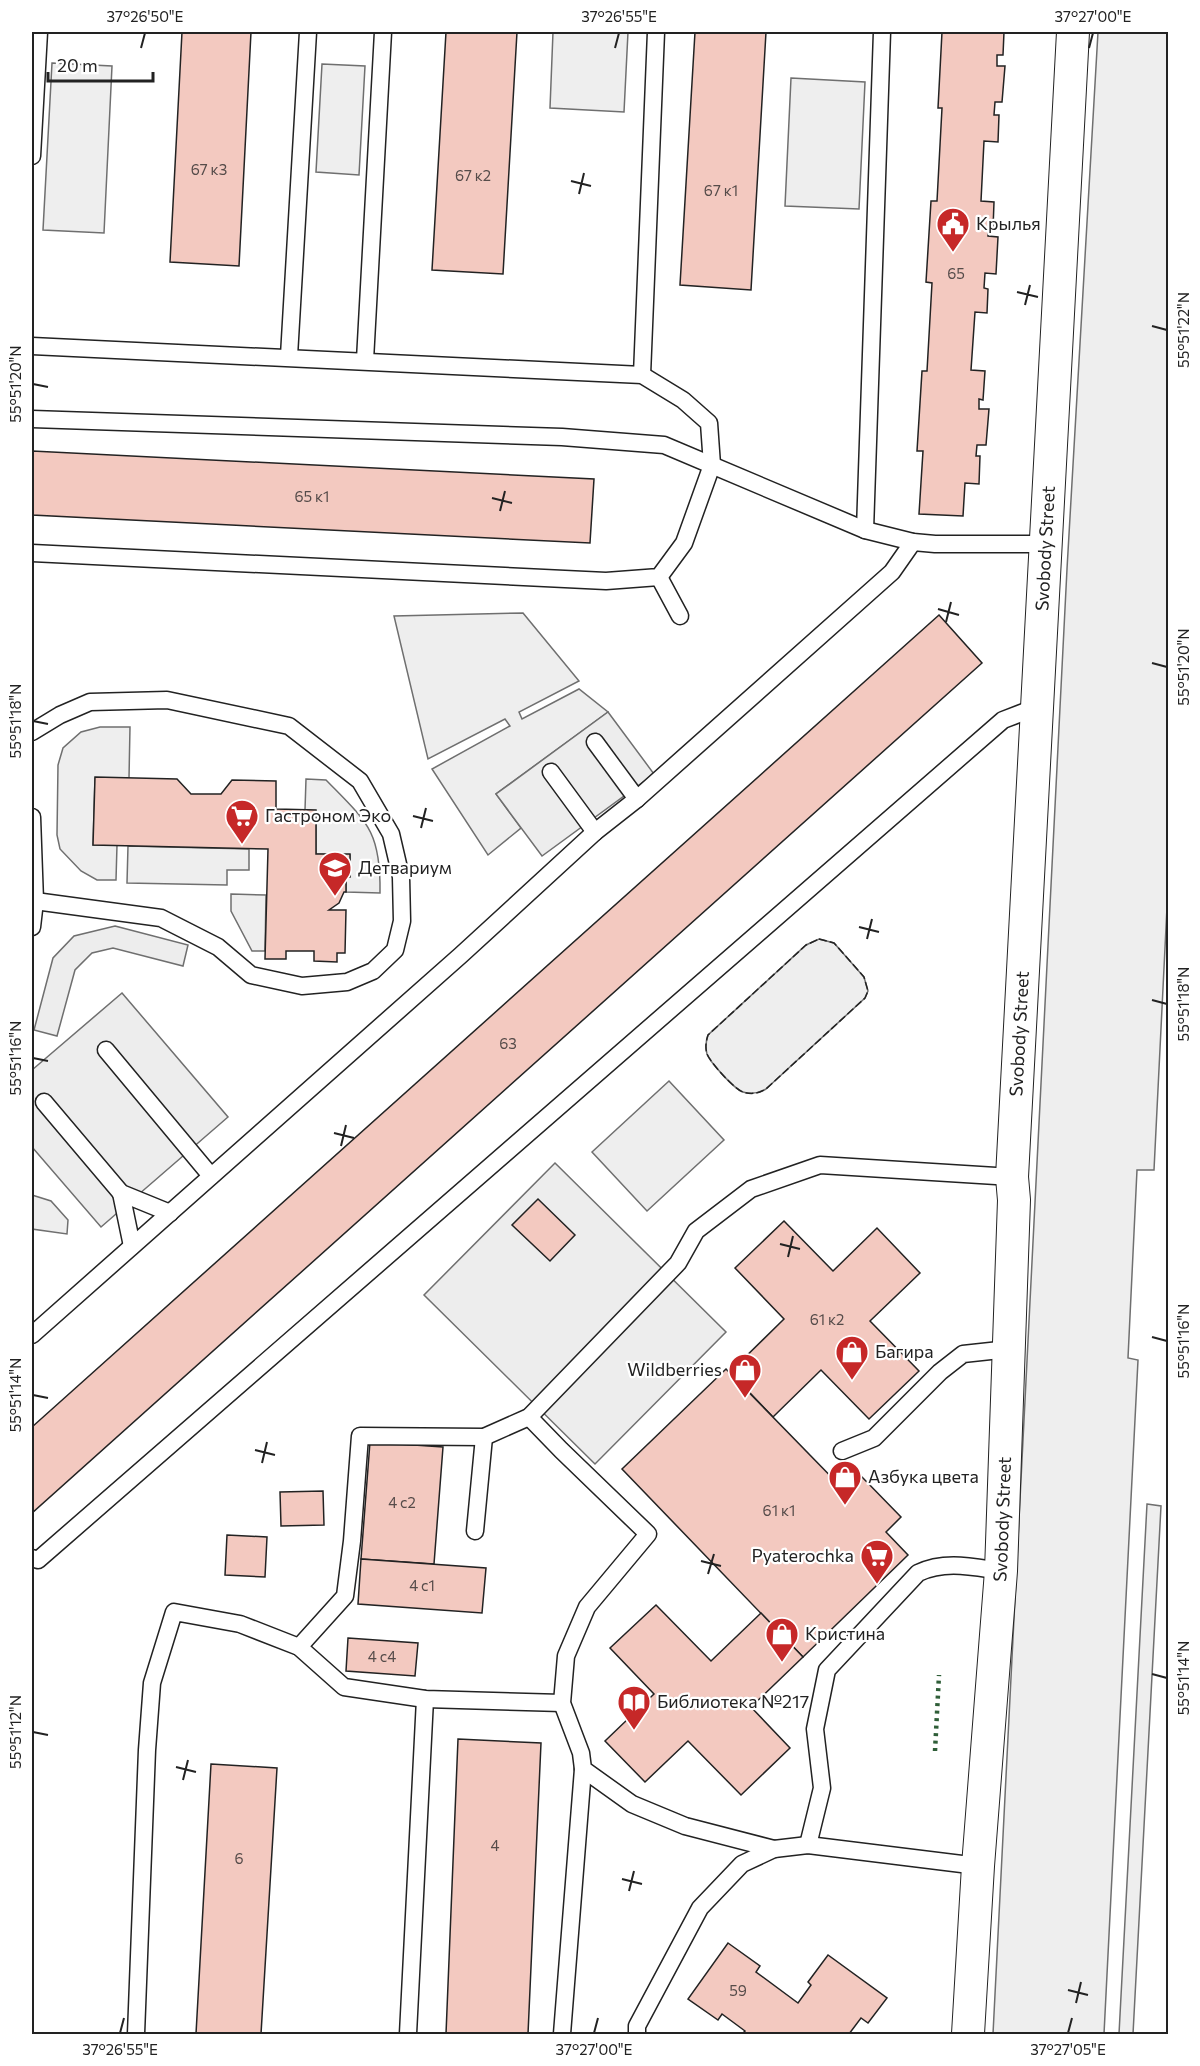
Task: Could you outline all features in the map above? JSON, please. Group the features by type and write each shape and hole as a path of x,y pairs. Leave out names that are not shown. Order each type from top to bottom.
{"street":[{"name":"Svobody Street","path":"968,2034 978,1866 1001,1571 1014,1200 1012,1176 1073,32"}],"lane":[{"path":"32,156 39,32"},
{"path":"289,356 308,32"},
{"path":"365,360 383,32"},
{"path":"642,375 656,32"},
{"path":"865,530 882,32"},
{"path":"32,346 289,356 642,375 683,399 709,423 712,465 684,543 659,577 606,582 32,553"},
{"path":"32,418 562,437 664,445 865,530 913,542 934,544 1046,544"},
{"path":"32,1335 461,955 595,832 637,799 892,572 913,542"},
{"path":"659,577 680,616"},
{"path":"32,732 60,715 90,702 167,700 289,726 360,780 392,834 401,877 402,921 395,950 373,971 347,982 302,986 251,975 218,947 161,918 35,902"},
{"path":"32,1558 38,1560 1003,720 1038,707"},
{"path":"595,741 637,799"},
{"path":"551,772 595,832"},
{"path":"32,817 35,902 32,927"},
{"path":"106,1050 211,1176"},
{"path":"44,1102 121,1193 170,1213"},
{"path":"298,1647 345,1596 360,1436 484,1437 529,1417 678,1263 696,1231 751,1189 820,1165 1012,1176"},
{"path":"121,1193 132,1246"},
{"path":"842,1451 874,1438 940,1372 963,1354 1009,1349"},
{"path":"529,1417 648,1534 587,1607 566,1656 562,1703 581,1753 583,1769 562,2034"},
{"path":"475,1530 484,1437"},
{"path":"808,1845 822,1788 815,1729 827,1670 918,1574 929,1568 953,1565 1001,1571"},
{"path":"136,2034 147,1750 152,1683 174,1612 240,1624 298,1647 344,1686 425,1700 562,1703"},
{"path":"408,2034 425,1700"},
{"path":"583,1769 632,1804 685,1826 774,1850"},
{"path":"637,2034 638,2026 700,1908 742,1864 774,1850 808,1845 978,1866"}],"shaded area":[{"path":"553,32 628,32 624,112 550,108"},
{"path":"1098,32 1168,32 1168,887 1154,1170 1137,1170 1128,1358 1138,1360 1104,2034 993,2034 1067,569"},
{"path":"52,63 112,66 104,233 43,230"},
{"path":"322,64 365,66 359,175 316,172"},
{"path":"791,78 865,82 859,209 785,206"},
{"path":"523,613 579,681 519,712 522,719 579,689 608,712 496,794 521,828 488,855 432,769 510,726 505,719 428,759 394,616"},
{"path":"608,712 654,774 542,856 496,794"},
{"path":"100,727 130,727 129,778 95,778 93,845 117,845 116,880 97,880 81,871 60,849 57,835 58,765 63,748 81,732"},
{"path":"306,779 326,780 369,829 378,855 380,893 346,892 346,878 350,877 350,855 316,854 316,811 305,810"},
{"path":"128,846 249,849 249,870 227,870 227,885 127,883"},
{"path":"231,894 266,895 265,951 252,951 231,911"},
{"path":"115,926 188,945 183,966 113,948 92,953 75,970 57,1036 34,1030 53,958 74,936"},
{"path":"819,939 834,943 864,977 868,991 865,998 766,1089 755,1093 739,1090 728,1081 709,1058 706,1046 708,1035 806,945"},
{"path":"122,993 228,1117 101,1227 32,1147 32,1070"},
{"path":"669,1081 724,1140 647,1211 592,1152"},
{"path":"555,1163 726,1332 595,1464 424,1295"},
{"path":"32,1195 51,1201 68,1220 67,1234 32,1229"},
{"path":"1147,1504 1161,1506 1133,2034 1119,2034"}],"building":[{"path":"182,32 251,32 239,266 170,262"},
{"path":"446,32 517,32 503,274 432,270"},
{"path":"695,32 766,32 751,290 680,285"},
{"path":"942,32 1004,32 1003,55 997,55 997,66 1005,66 1002,102 995,102 994,115 999,115 998,142 984,141 981,201 994,202 993,229 988,229 988,236 998,237 996,274 985,273 984,288 988,289 987,313 975,312 971,370 985,371 983,400 979,399 979,409 989,409 986,445 977,445 976,456 980,456 979,484 965,483 963,516 919,514 923,451 917,451 922,371 927,371 932,283 926,282 931,201 937,201 942,108 938,108"},
{"path":"32,451 594,479 590,543 32,515"},
{"path":"939,615 982,663 32,1513 32,1427"},
{"path":"95,777 177,779 191,794 221,794 232,780 276,781 276,809 316,810 316,854 350,854 350,877 346,878 346,892 339,903 329,910 346,910 345,953 337,953 337,962 314,961 314,951 286,951 286,959 265,959 268,849 93,845"},
{"path":"538,1199 575,1235 550,1261 512,1225"},
{"path":"784,1221 833,1271 877,1228 920,1273 870,1321 919,1371 869,1419 821,1370 773,1417 730,1372 784,1319 735,1268"},
{"path":"726,1369 846,1492 862,1477 901,1517 886,1532 908,1555 803,1657 622,1469"},
{"path":"370,1442 443,1447 434,1564 361,1559"},
{"path":"323,1491 324,1525 281,1526 280,1492"},
{"path":"227,1535 267,1537 265,1577 225,1575"},
{"path":"361,1559 486,1568 482,1613 358,1604"},
{"path":"656,1605 711,1661 761,1613 803,1657 751,1707 790,1748 741,1795 688,1741 645,1782 605,1741 654,1694 610,1648"},
{"path":"348,1638 418,1643 415,1676 346,1671"},
{"path":"458,1739 541,1743 528,2034 446,2034"},
{"path":"211,1764 277,1768 261,2034 196,2034"},
{"path":"728,1943 760,1966 756,1972 798,2003 811,1985 808,1982 828,1955 887,1998 868,2023 861,2018 849,2034 742,2034 745,2031 722,2014 718,2020 688,1999"}],"hedge":[{"path":"935,1751 939,1675"}],"fence":[{"path":"819,939 834,943 864,977 868,991 865,998 766,1089 755,1093 739,1090 728,1081 709,1058 706,1046 708,1035 806,945 819,939"}],"place":[{"name":"Крылья","path":"953,253"},
{"name":"Гастроном Эко","path":"242,845"},
{"name":"Детвариум","path":"335,897"},
{"name":"Багира","path":"852,1381"},
{"name":"Wildberries","path":"745,1399"},
{"name":"Азбука цвета","path":"845,1506"},
{"name":"Pyaterochka","path":"877,1585"},
{"name":"Кристина","path":"782,1663"},
{"name":"Библиотека №217","path":"634,1731"}]}
